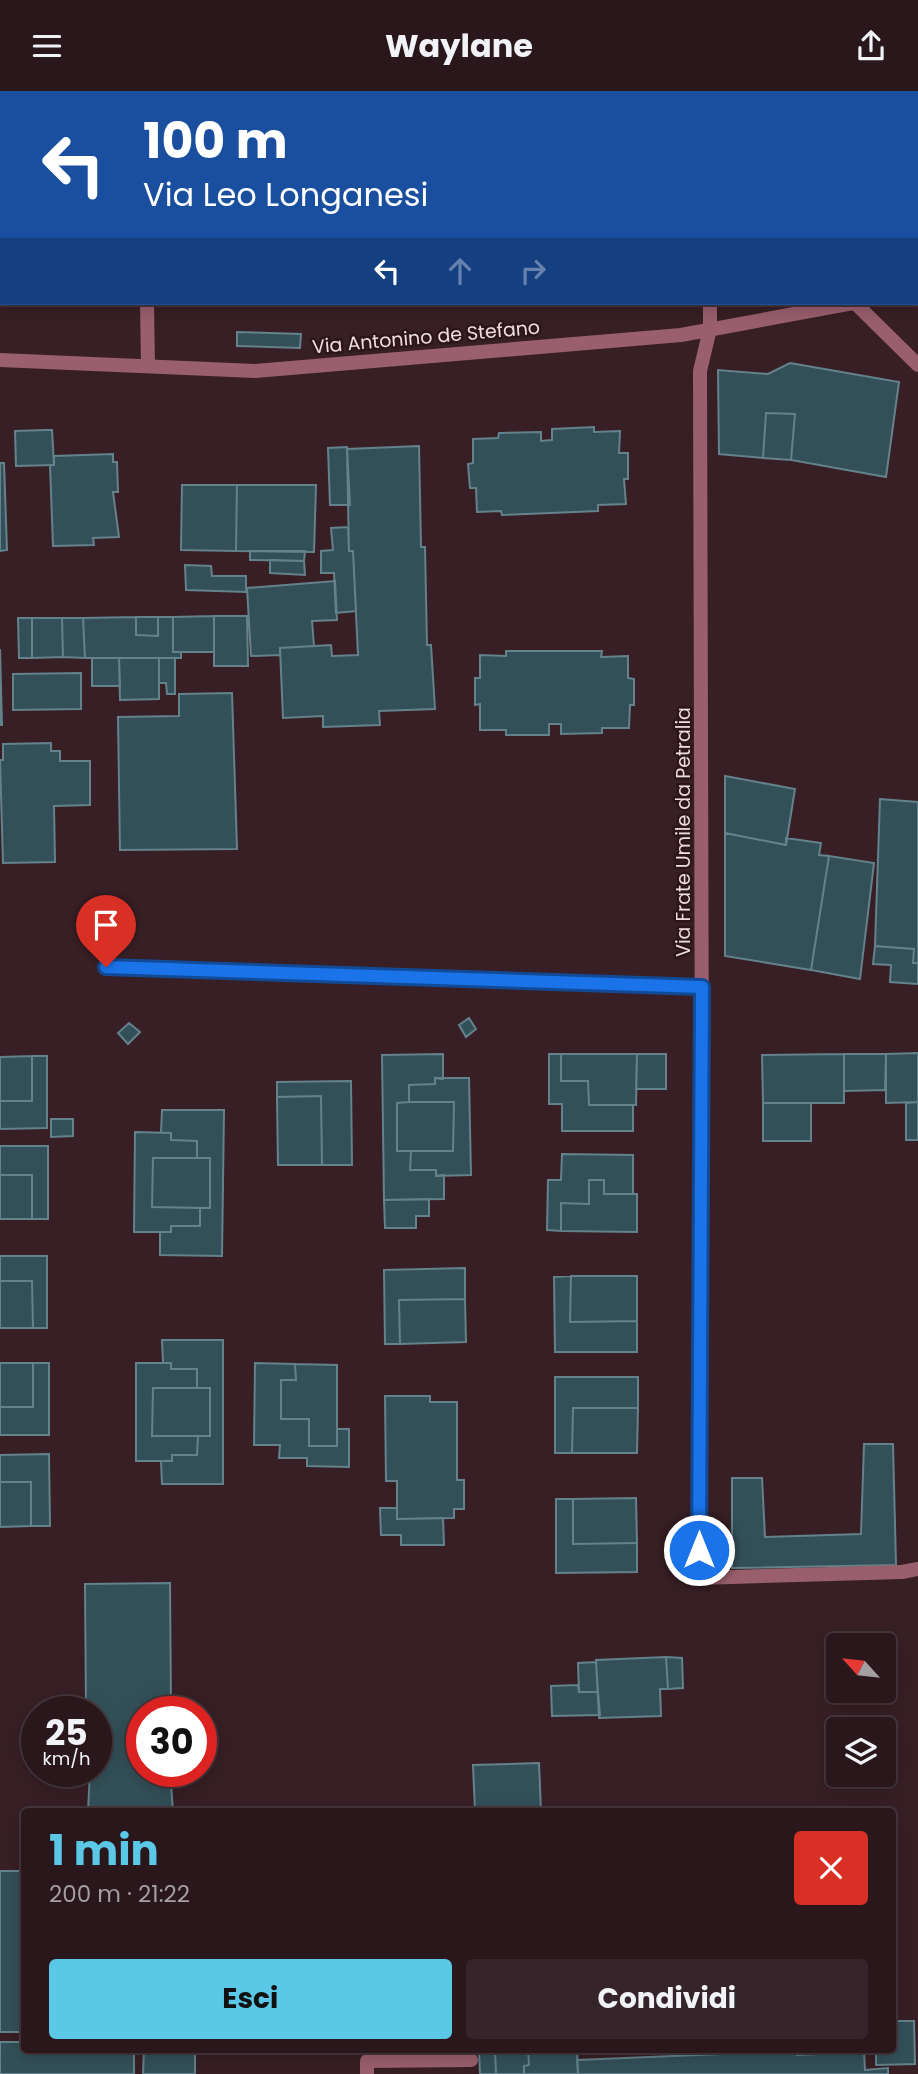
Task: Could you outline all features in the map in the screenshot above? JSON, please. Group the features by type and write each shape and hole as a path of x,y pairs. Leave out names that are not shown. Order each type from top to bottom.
{"street":[{"path":"147,305 148,366"},
{"name":"Via Frate Umile da Petralia","path":"710,305 710,329 700,372 702,987 698,1578 902,1572 918,1569"},
{"name":"Via Antonino de Stefano","path":"0,360 255,371 681,335 843,305"},
{"path":"856,305 918,365"},
{"path":"106,967 702,987"},
{"path":"367,2074 367,2061 471,2060"}],"building":[{"path":"237,332 301,334 300,348 237,346"},
{"path":"790,363 899,382 886,477 791,460 795,414 766,413 763,458 719,454 718,370 768,374"},
{"path":"766,413 795,414 791,460 763,458"},
{"path":"594,427 594,432 620,431 619,453 628,453 628,479 624,479 626,504 598,505 598,511 502,515 501,511 477,512 476,488 470,488 468,464 473,463 473,439 498,438 499,433 541,432 541,441 552,440 552,429"},
{"path":"52,430 54,465 16,466 15,431"},
{"path":"419,446 421,547 425,547 427,645 431,645 435,709 379,711 380,725 323,727 323,716 283,718 280,648 331,645 332,656 358,655 353,551 349,551 347,449"},
{"path":"347,447 350,505 330,505 328,448"},
{"path":"113,454 113,462 117,462 118,492 113,492 119,537 93,538 94,545 53,546 50,465 54,465 54,456"},
{"path":"0,463 4,463 7,550 0,551"},
{"path":"182,485 237,485 236,551 181,550"},
{"path":"237,485 316,485 314,552 236,551"},
{"path":"348,527 349,551 353,551 356,611 336,613 334,573 321,573 321,551 333,550 331,528"},
{"path":"250,551 305,551 304,561 250,560"},
{"path":"270,560 304,561 305,575 270,573"},
{"path":"185,565 211,566 212,576 246,576 246,592 186,590"},
{"path":"335,581 337,620 312,621 314,646 280,648 280,655 251,656 247,588"},
{"path":"214,616 247,616 248,666 214,666"},
{"path":"214,616 214,652 173,652 173,617"},
{"path":"136,617 136,635 158,636 158,617 173,617 173,652 181,652 181,658 85,658 83,618"},
{"path":"136,617 158,617 158,636 136,635"},
{"path":"18,618 32,618 32,658 19,658"},
{"path":"32,618 62,618 63,657 32,658"},
{"path":"62,618 83,618 85,658 63,657"},
{"path":"0,649 2,725 0,725"},
{"path":"506,651 602,651 601,657 628,656 628,678 634,679 634,705 630,705 629,728 602,728 602,733 561,734 561,724 549,724 549,735 506,735 506,730 480,730 480,704 475,705 475,678 480,678 480,655 506,656"},
{"path":"92,658 119,658 120,686 92,686"},
{"path":"119,658 159,658 159,699 120,700"},
{"path":"159,658 175,658 175,694 167,694 166,683 159,683"},
{"path":"81,673 81,709 13,710 13,674"},
{"path":"232,693 237,849 120,850 118,717 179,716 179,694"},
{"path":"51,743 51,751 60,751 60,761 90,761 90,805 54,806 55,862 3,863 0,760 3,760 3,744"},
{"path":"725,776 795,789 786,845 725,833"},
{"path":"880,799 918,802 918,963 913,963 914,949 875,946"},
{"path":"725,833 786,845 786,838 821,843 819,855 829,856 811,970 725,956"},
{"path":"829,856 874,863 860,979 811,970"},
{"path":"875,946 914,949 913,963 918,963 918,984 890,982 891,965 873,964"},
{"path":"469,1018 476,1029 466,1037 459,1025"},
{"path":"129,1023 140,1032 128,1044 118,1033"},
{"path":"918,1053 918,1102 886,1103 886,1054"},
{"path":"443,1054 443,1079 435,1078 435,1084 409,1085 409,1102 397,1103 397,1151 411,1151 410,1170 436,1170 436,1176 444,1175 444,1199 384,1200 382,1055"},
{"path":"549,1054 561,1054 561,1081 588,1081 589,1105 633,1105 633,1131 562,1131 562,1104 549,1104"},
{"path":"561,1054 637,1054 636,1105 589,1105 588,1081 561,1081"},
{"path":"637,1054 666,1054 666,1089 636,1089"},
{"path":"844,1054 886,1054 885,1090 844,1091"},
{"path":"844,1054 844,1103 763,1103 762,1055"},
{"path":"32,1056 32,1101 0,1101 0,1057"},
{"path":"32,1056 47,1056 47,1128 0,1129 0,1101 32,1101"},
{"path":"435,1078 469,1078 471,1175 436,1176 436,1170 410,1170 411,1151 453,1151 454,1102 409,1102 409,1085 435,1084"},
{"path":"351,1081 352,1165 322,1165 321,1096 277,1097 277,1082"},
{"path":"321,1096 322,1165 278,1165 277,1097"},
{"path":"454,1102 453,1151 397,1151 397,1103"},
{"path":"918,1102 918,1140 906,1140 906,1103"},
{"path":"763,1103 811,1103 811,1141 763,1141"},
{"path":"162,1110 224,1110 222,1256 160,1255 160,1232 171,1232 171,1226 200,1226 200,1208 210,1208 210,1158 197,1158 197,1141 171,1140 171,1133 161,1133"},
{"path":"51,1119 73,1119 73,1136 51,1137"},
{"path":"135,1132 171,1133 171,1140 197,1141 197,1158 153,1158 152,1207 200,1208 200,1226 171,1226 171,1232 134,1232"},
{"path":"0,1146 48,1146 48,1219 32,1219 32,1175 0,1175"},
{"path":"562,1154 633,1155 633,1194 604,1194 604,1180 589,1180 589,1204 561,1203 561,1231 547,1230 548,1180 561,1180"},
{"path":"153,1158 210,1158 210,1208 152,1207"},
{"path":"0,1175 32,1175 32,1219 0,1219"},
{"path":"589,1180 604,1180 604,1194 637,1194 637,1232 561,1231 561,1203 589,1204"},
{"path":"429,1199 429,1216 416,1216 416,1228 385,1228 384,1200"},
{"path":"0,1256 47,1256 47,1328 33,1328 32,1281 0,1281"},
{"path":"465,1268 465,1299 399,1300 400,1344 385,1344 384,1270"},
{"path":"571,1276 637,1276 637,1321 570,1322"},
{"path":"571,1276 570,1322 637,1321 637,1352 555,1352 554,1277"},
{"path":"0,1281 32,1281 33,1328 0,1328"},
{"path":"465,1299 466,1342 400,1344 399,1300"},
{"path":"162,1340 223,1340 223,1484 162,1484 161,1461 172,1461 172,1455 197,1455 198,1436 210,1436 210,1388 197,1388 197,1369 171,1369 171,1363 163,1363"},
{"path":"0,1363 33,1363 33,1407 0,1407"},
{"path":"33,1363 49,1363 49,1435 0,1435 0,1407 33,1407"},
{"path":"136,1363 171,1363 171,1369 197,1369 197,1388 153,1388 152,1436 198,1436 197,1455 172,1455 172,1461 136,1461"},
{"path":"255,1363 295,1364 296,1380 281,1380 281,1419 309,1419 309,1446 337,1446 337,1429 349,1429 349,1467 307,1466 307,1458 279,1458 280,1445 254,1445"},
{"path":"295,1364 337,1365 337,1446 309,1446 309,1419 281,1419 281,1380 296,1380"},
{"path":"555,1377 638,1377 638,1408 573,1408 572,1453 555,1453"},
{"path":"153,1388 210,1388 210,1436 152,1436"},
{"path":"385,1396 430,1396 430,1402 457,1402 457,1480 464,1480 464,1509 454,1509 454,1518 397,1519 397,1481 386,1481"},
{"path":"573,1408 638,1408 637,1453 572,1453"},
{"path":"864,1444 893,1444 896,1565 732,1568 732,1478 762,1478 765,1537 861,1534"},
{"path":"49,1454 50,1526 31,1526 31,1482 0,1482 0,1455"},
{"path":"0,1482 31,1482 31,1526 0,1527"},
{"path":"636,1498 637,1543 573,1544 573,1499"},
{"path":"556,1499 573,1499 573,1544 637,1543 637,1572 556,1573"},
{"path":"380,1508 397,1508 397,1519 443,1518 444,1545 401,1545 401,1535 381,1535"},
{"path":"170,1583 171,1696 126,1696 126,1787 171,1787 173,1808 88,1808 89,1787 112,1787 112,1696 86,1696 85,1584"},
{"path":"666,1657 682,1658 683,1688 668,1689"},
{"path":"666,1657 668,1689 660,1689 661,1716 599,1718 596,1660"},
{"path":"596,1662 598,1692 579,1692 578,1663"},
{"path":"578,1685 579,1692 598,1692 600,1715 552,1716 551,1686"},
{"path":"539,1763 541,1808 475,1808 473,1765"},
{"path":"0,1871 21,1871 21,2032 0,2032"},
{"path":"896,2021 914,2021 915,2064 876,2065 876,2053 896,2053"},
{"path":"0,2042 21,2042 21,2053 134,2053 134,2074 0,2074"},
{"path":"144,2053 195,2053 195,2074 143,2074"},
{"path":"479,2053 495,2053 496,2074 480,2074"},
{"path":"495,2053 528,2053 529,2065 524,2066 524,2074 496,2074"},
{"path":"528,2053 577,2053 578,2074 524,2074 524,2066 529,2065"},
{"path":"748,2053 864,2053 865,2070 888,2068 888,2074 578,2074 577,2060"}],"route":[{"path":"106,967 702,987 699,1550"}]}
